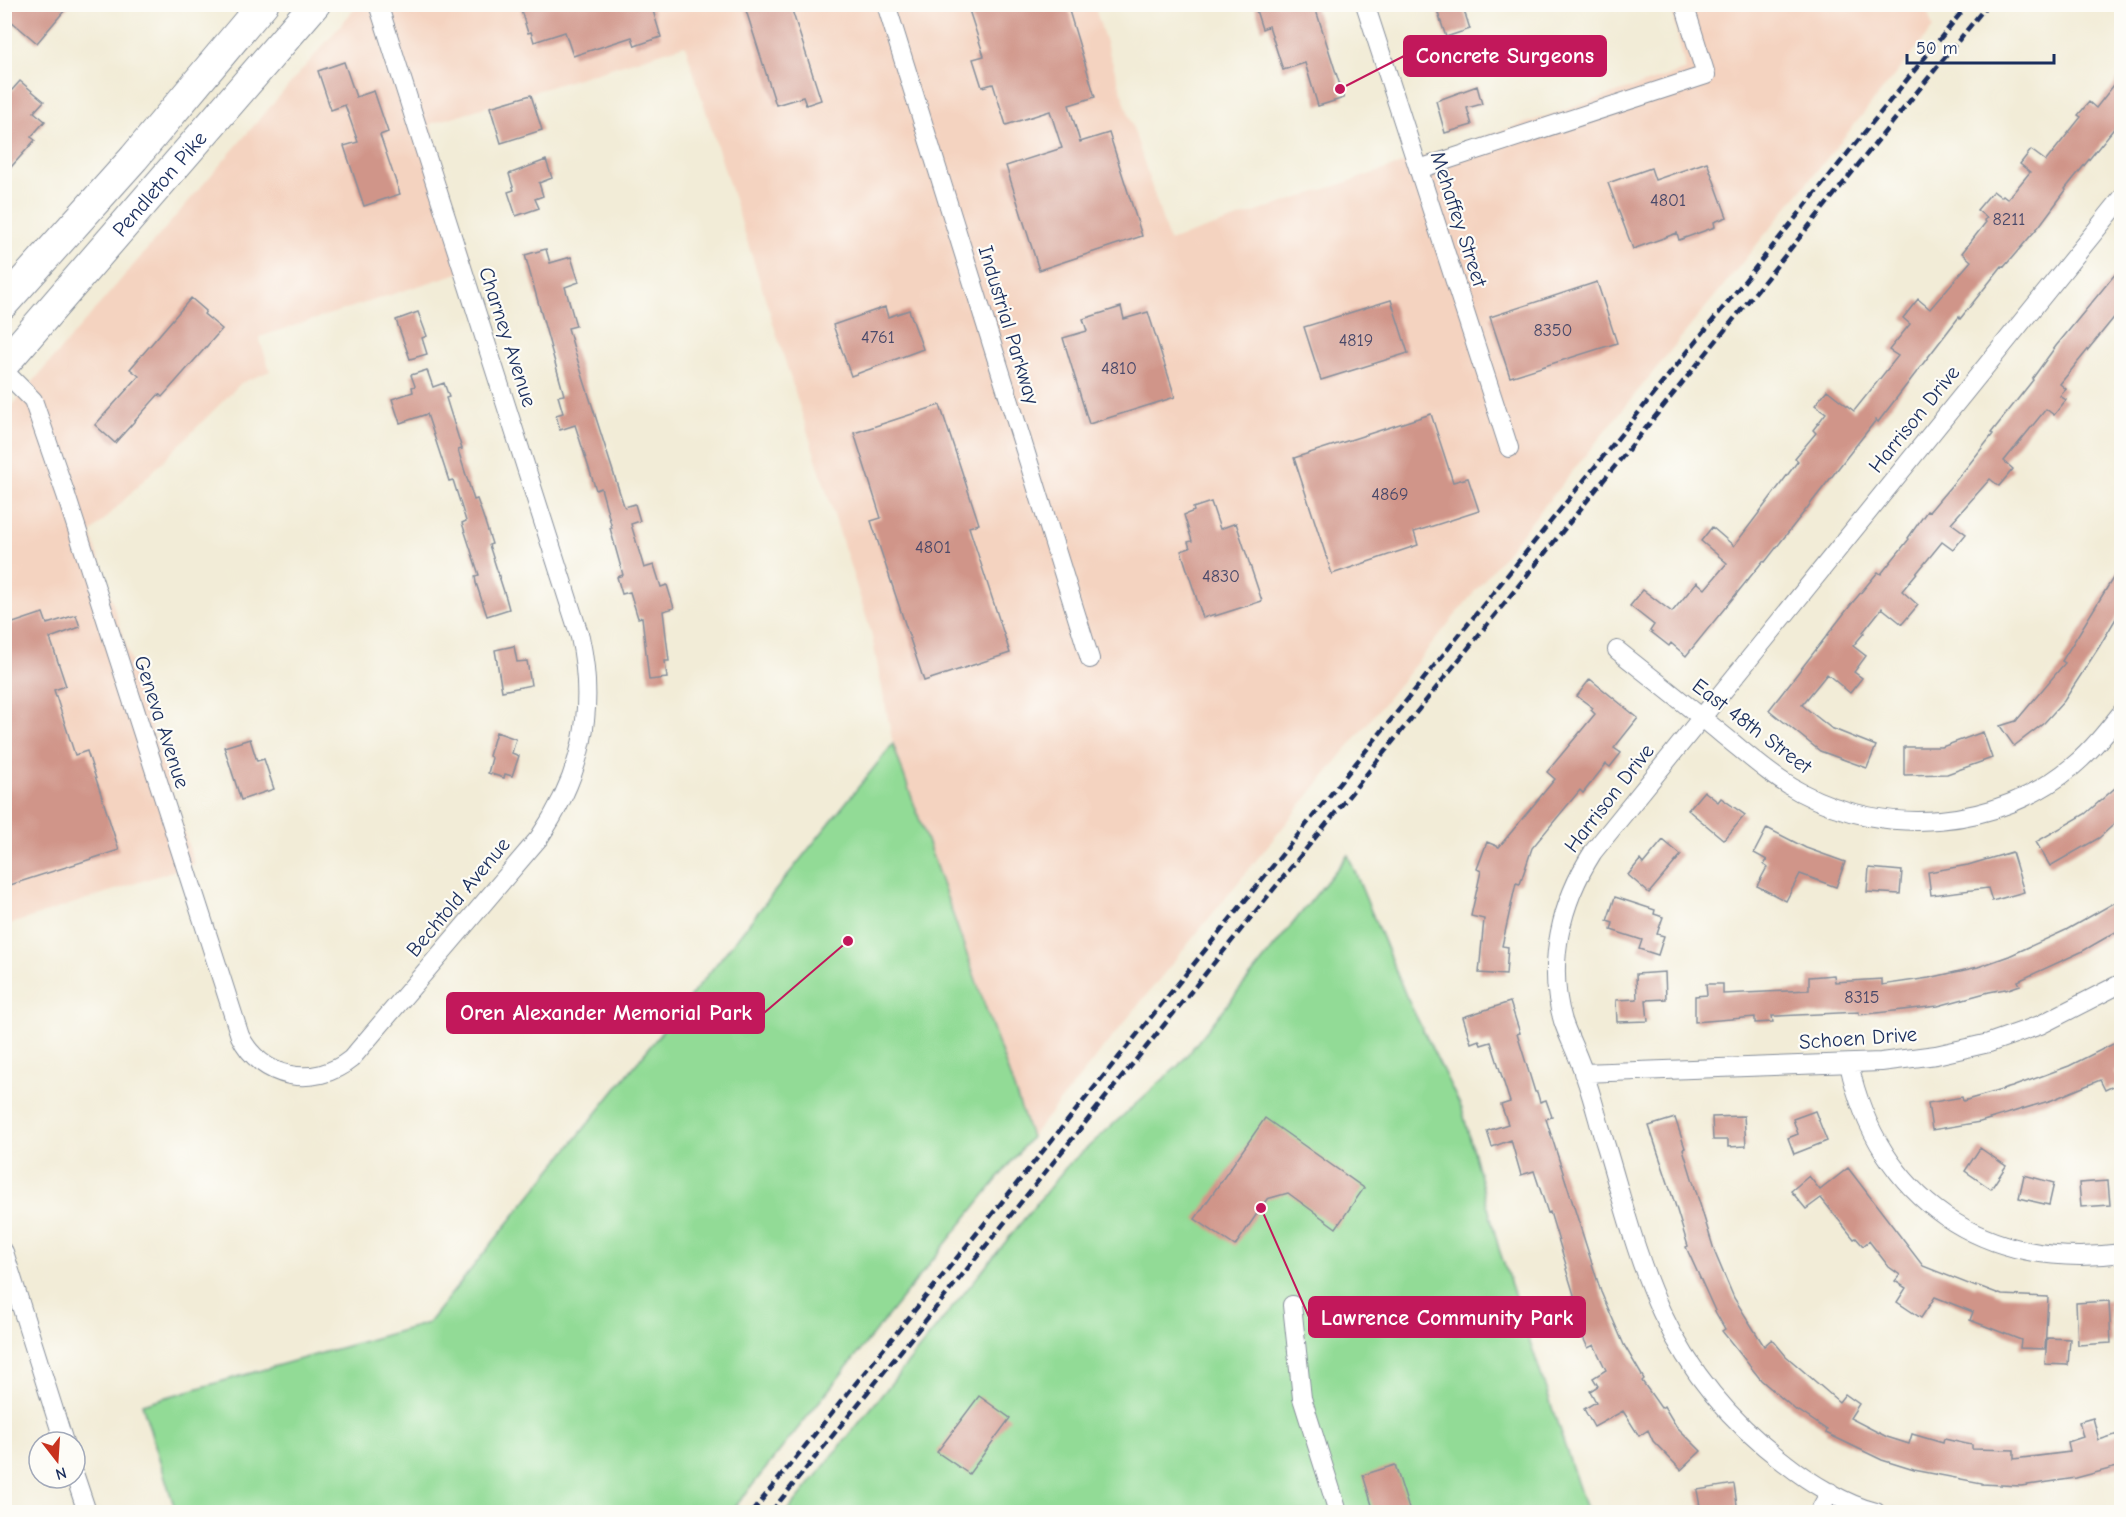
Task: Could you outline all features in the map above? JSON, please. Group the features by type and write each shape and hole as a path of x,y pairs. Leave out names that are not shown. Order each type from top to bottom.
{"main road":[{"name":"Pendleton Pike","path":"4,303 134,158 263,4"},
{"name":"Pendleton Pike","path":"4,364 315,4"}],"street":[{"name":"Charney Avenue","path":"378,4 578,628 584,654 587,685"},
{"name":"Industrial Parkway","path":"886,4 1090,659"},
{"name":"Mehaffey Street","path":"1365,4 1509,448"},
{"path":"1419,169 1706,75 1684,4"},
{"name":"Harrison Drive","path":"1876,1512 1830,1492 1791,1468 1742,1427 1712,1393 1675,1339 1646,1273 1583,1073 1563,1020 1557,982 1559,936 1568,900 1582,869 1593,852 2121,198"},
{"name":"Geneva Avenue","path":"4,371 33,400 66,495 240,1036 256,1059 268,1068 288,1076"},
{"name":"East 48th Street","path":"1617,650 1768,771 1798,792 1869,817 1932,822 2003,807 2044,787 2074,766 2106,734 2121,712"},
{"name":"Bechtold Avenue","path":"288,1076 326,1074 351,1059 538,838 563,798 577,763 585,726 587,685"},
{"name":"Schoen Drive","path":"1583,1073 1849,1064 1936,1055 1989,1043 2040,1025 2121,983"},
{"path":"1849,1064 1864,1115 1890,1162 1914,1191 1957,1224 1989,1241 2014,1249 2079,1258 2121,1253"},
{"path":"4,1252 60,1430"},
{"path":"1292,1305 1302,1398 1338,1512"},
{"path":"80,1490 87,1512"},
{"path":"1819,1512 1830,1492"}],"shaded area":[{"path":"358,5 1094,5 1169,241 1686,70 1670,5 1925,5 1933,28 1031,1137 893,744 871,632 685,45 430,124 474,268 259,337 270,371 241,383 91,533 194,864 5,926 5,414"}],"green space":[{"path":"893,744 1031,1137 731,1512 176,1512 142,1404 428,1323"},
{"path":"1348,855 1406,996 1462,1109 1499,1249 1587,1512 787,1512 1067,1166 1179,1065"}],"building":[{"path":"4,4 70,4 37,43 4,15"},
{"path":"519,4 651,4 661,37 635,46 632,37 573,56 565,32 534,42 531,32 528,33"},
{"path":"744,4 790,4 821,100 806,105 803,97 776,105"},
{"path":"967,4 1067,4 1095,97 1069,105 1080,142 1109,133 1142,236 1039,270 1006,166 1062,148 1050,111 1006,125 993,84 982,87 973,59 984,56"},
{"path":"1254,4 1314,4 1344,98 1318,106 1305,63 1283,70 1269,26 1262,29"},
{"path":"1435,4 1462,4 1470,29 1446,37"},
{"path":"344,62 356,97 374,91 388,132 380,135 400,194 364,206 344,146 358,142 345,105 331,110 318,71"},
{"path":"2121,76 2121,120 2065,189 2040,225 2004,267 2002,266 1960,319 1959,317 1878,422 1876,420 1765,562 1763,561 1686,656 1671,643 1669,646 1650,631 1654,625 1630,606 1643,590 1672,612 1697,582 1705,589 1727,563 1701,541 1712,527 1734,546 1798,461 1795,458 1816,433 1813,430 1826,413 1815,405 1827,390 1854,411 1898,356 1889,350 1910,324 1903,318 1918,299 1930,309 1971,261 1962,253 1987,218 1977,210 1993,191 2008,199 2030,172 2020,164 2031,150 2046,161 2081,117 2078,115 2089,102 2096,108"},
{"path":"20,81 44,101 34,112 45,121 31,137 35,140 4,175 4,99"},
{"path":"1477,86 1482,104 1467,108 1472,125 1445,133 1436,101"},
{"path":"531,95 542,130 501,143 490,107"},
{"path":"546,160 552,178 539,183 543,196 535,199 539,208 516,216 508,192 514,190 509,174"},
{"path":"1707,162 1727,217 1714,222 1715,227 1679,240 1677,233 1633,249 1608,183 1651,168 1655,180"},
{"path":"546,249 550,263 571,257 579,282 565,287 576,326 568,328 575,352 624,506 635,504 640,521 631,524 644,568 654,565 661,587 667,585 674,608 663,611 669,661 665,661 667,678 649,680 642,617 638,618 630,592 622,594 617,577 623,575 601,488 596,490 575,425 560,430 556,415 563,413 558,396 564,395 525,255"},
{"path":"2121,267 2121,309 2060,384 2066,389 2060,396 2066,400 2054,415 2046,409 2004,461 2013,469 1999,486 1990,479 1951,523 1966,534 1953,550 1942,542 1902,591 1918,605 1902,624 1882,608 1863,632 1853,646 1866,656 1854,672 1862,678 1850,693 1827,674 1802,705 1831,728 1876,746 1867,768 1820,751 1769,710 1853,602 1878,572 1881,574 1909,539 1927,511 1929,512 1967,467 2056,346"},
{"path":"1597,282 1617,343 1510,377 1490,317"},
{"path":"191,298 206,311 204,314 222,329 162,397 159,394 115,443 95,425 139,376 130,369"},
{"path":"1391,300 1408,353 1321,380 1304,327"},
{"path":"885,307 888,317 909,310 923,349 851,376 833,325"},
{"path":"1121,307 1124,319 1148,312 1175,397 1089,424 1063,338 1087,331 1083,319"},
{"path":"418,312 427,336 422,338 427,354 410,359 396,320"},
{"path":"427,370 433,387 444,383 449,397 446,398 462,449 458,450 474,500 477,499 484,519 492,544 489,545 509,609 487,616 476,583 475,576 479,575 462,523 466,521 453,480 449,481 427,414 400,423 392,399 413,392 412,387 415,386 411,375"},
{"path":"940,405 979,524 969,527 1010,653 924,681 871,521 881,518 854,433"},
{"path":"1431,414 1453,482 1468,478 1479,511 1414,532 1418,545 1332,574 1294,458"},
{"path":"1211,502 1220,529 1236,523 1262,601 1203,618 1181,551 1190,548 1188,542 1192,541 1184,515 1194,511 1193,508"},
{"path":"2121,565 2121,610 2064,701 2044,723 2014,746 2000,726 2016,721 2065,663 2062,661"},
{"path":"43,613 47,624 76,615 80,627 50,638 66,686 54,690 75,755 87,751 119,850 4,887 4,626"},
{"path":"514,646 517,662 527,661 531,685 502,691 495,650"},
{"path":"1590,679 1638,718 1614,748 1621,753 1610,767 1606,764 1583,793 1580,790 1532,848 1520,884 1516,883 1502,946 1508,947 1506,975 1479,973 1484,919 1471,916 1481,871 1477,869 1487,842 1499,847 1555,779 1547,772 1595,714 1591,710 1593,708 1577,696"},
{"path":"496,732 516,739 512,753 519,756 512,776 505,774 504,778 488,773 492,758 489,756"},
{"path":"1983,732 1992,758 1947,774 1904,775 1904,747 1942,747"},
{"path":"250,739 257,761 264,759 274,789 241,800 224,747"},
{"path":"2121,783 2121,818 2099,838 2050,866 2036,842 2085,814"},
{"path":"1704,791 1718,802 1721,798 1745,815 1724,840 1688,810"},
{"path":"1767,828 1806,848 1845,862 1836,887 1800,874 1786,901 1757,886 1767,867 1764,865 1767,860 1754,853"},
{"path":"1663,840 1681,855 1649,893 1628,875 1640,860 1643,864"},
{"path":"2012,852 2024,892 1992,901 1988,888 1931,895 1928,872 1968,865"},
{"path":"1869,868 1902,871 1900,894 1867,892"},
{"path":"1615,897 1655,910 1654,914 1663,917 1657,934 1664,936 1658,955 1639,949 1642,940 1611,930 1613,923 1607,921"},
{"path":"2121,899 2121,929 2081,952 2018,981 2020,985 2006,990 1989,992 1938,1006 1859,1015 1859,1012 1772,1016 1773,1022 1755,1023 1755,1017 1695,1022 1695,996 1707,995 1706,984 1723,984 1723,994 1809,990 1809,977 1834,975 1835,982 1882,979 1882,985 1929,978 1978,967 2009,956 2066,930"},
{"path":"1665,972 1666,999 1646,1000 1648,1021 1617,1022 1616,1000 1637,999 1636,974"},
{"path":"1510,1002 1520,1033 1517,1034 1535,1092 1540,1102 1546,1100 1552,1117 1546,1119 1601,1292 1624,1345 1644,1379 1642,1381 1661,1408 1664,1406 1676,1426 1701,1451 1681,1470 1653,1441 1648,1430 1639,1436 1623,1411 1594,1427 1584,1409 1596,1402 1590,1391 1598,1386 1593,1378 1606,1370 1594,1345 1588,1348 1579,1329 1584,1327 1550,1212 1548,1213 1534,1171 1521,1175 1511,1140 1492,1147 1487,1131 1508,1124 1501,1105 1510,1102 1491,1042 1481,1045 1479,1040 1471,1043 1463,1017"},
{"path":"2117,1042 2121,1050 2121,1069 2115,1072 2120,1083 2105,1090 2100,1080 2052,1100 1980,1122 1932,1130 1928,1103 1962,1097 1963,1101 2012,1087 2069,1066"},
{"path":"1815,1111 1827,1141 1794,1154 1788,1138 1798,1134 1793,1119"},
{"path":"1744,1116 1746,1146 1728,1147 1728,1140 1713,1140 1712,1117"},
{"path":"1265,1118 1364,1188 1336,1228 1288,1193 1267,1199 1235,1246 1195,1219"},
{"path":"1675,1118 1715,1253 1734,1298 1764,1346 1772,1339 1786,1356 1839,1402 1845,1394 1859,1404 1850,1418 1887,1437 1909,1444 1912,1434 1943,1443 1944,1439 1972,1445 1972,1449 2014,1450 2014,1459 2070,1452 2068,1442 2083,1437 2079,1422 2093,1418 2099,1440 2121,1433 2121,1466 2076,1478 2021,1486 1982,1484 1914,1470 1882,1460 1826,1433 1827,1430 1798,1412 1761,1380 1722,1331 1725,1329 1686,1247 1688,1246 1649,1126"},
{"path":"1980,1148 2006,1166 1991,1189 1965,1171"},
{"path":"1848,1168 1923,1266 2002,1295 2048,1297 2045,1349 2020,1348 2021,1340 1970,1320 1973,1312 1935,1297 1921,1318 1897,1302 1906,1288 1895,1281 1900,1275 1889,1267 1869,1241 1863,1246 1856,1238 1854,1239 1821,1198 1806,1209 1791,1191 1809,1176 1820,1190"},
{"path":"2024,1175 2054,1183 2049,1205 2019,1198"},
{"path":"2108,1181 2110,1205 2081,1207 2079,1183"},
{"path":"2109,1301 2111,1343 2078,1345 2076,1303"},
{"path":"2047,1338 2070,1339 2068,1365 2045,1364"},
{"path":"979,1396 1010,1418 969,1474 937,1452"},
{"path":"1395,1465 1410,1512 1374,1512 1363,1475"},
{"path":"1734,1484 1738,1512 1701,1512 1697,1490"}],"railway":[{"path":"752,1512 1968,4"},
{"path":"771,1512 1988,4"}],"place":[{"name":"Concrete Surgeons","path":"1340,89"},
{"name":"Oren Alexander Memorial Park","path":"848,941"},
{"name":"Lawrence Community Park","path":"1261,1208"}]}
